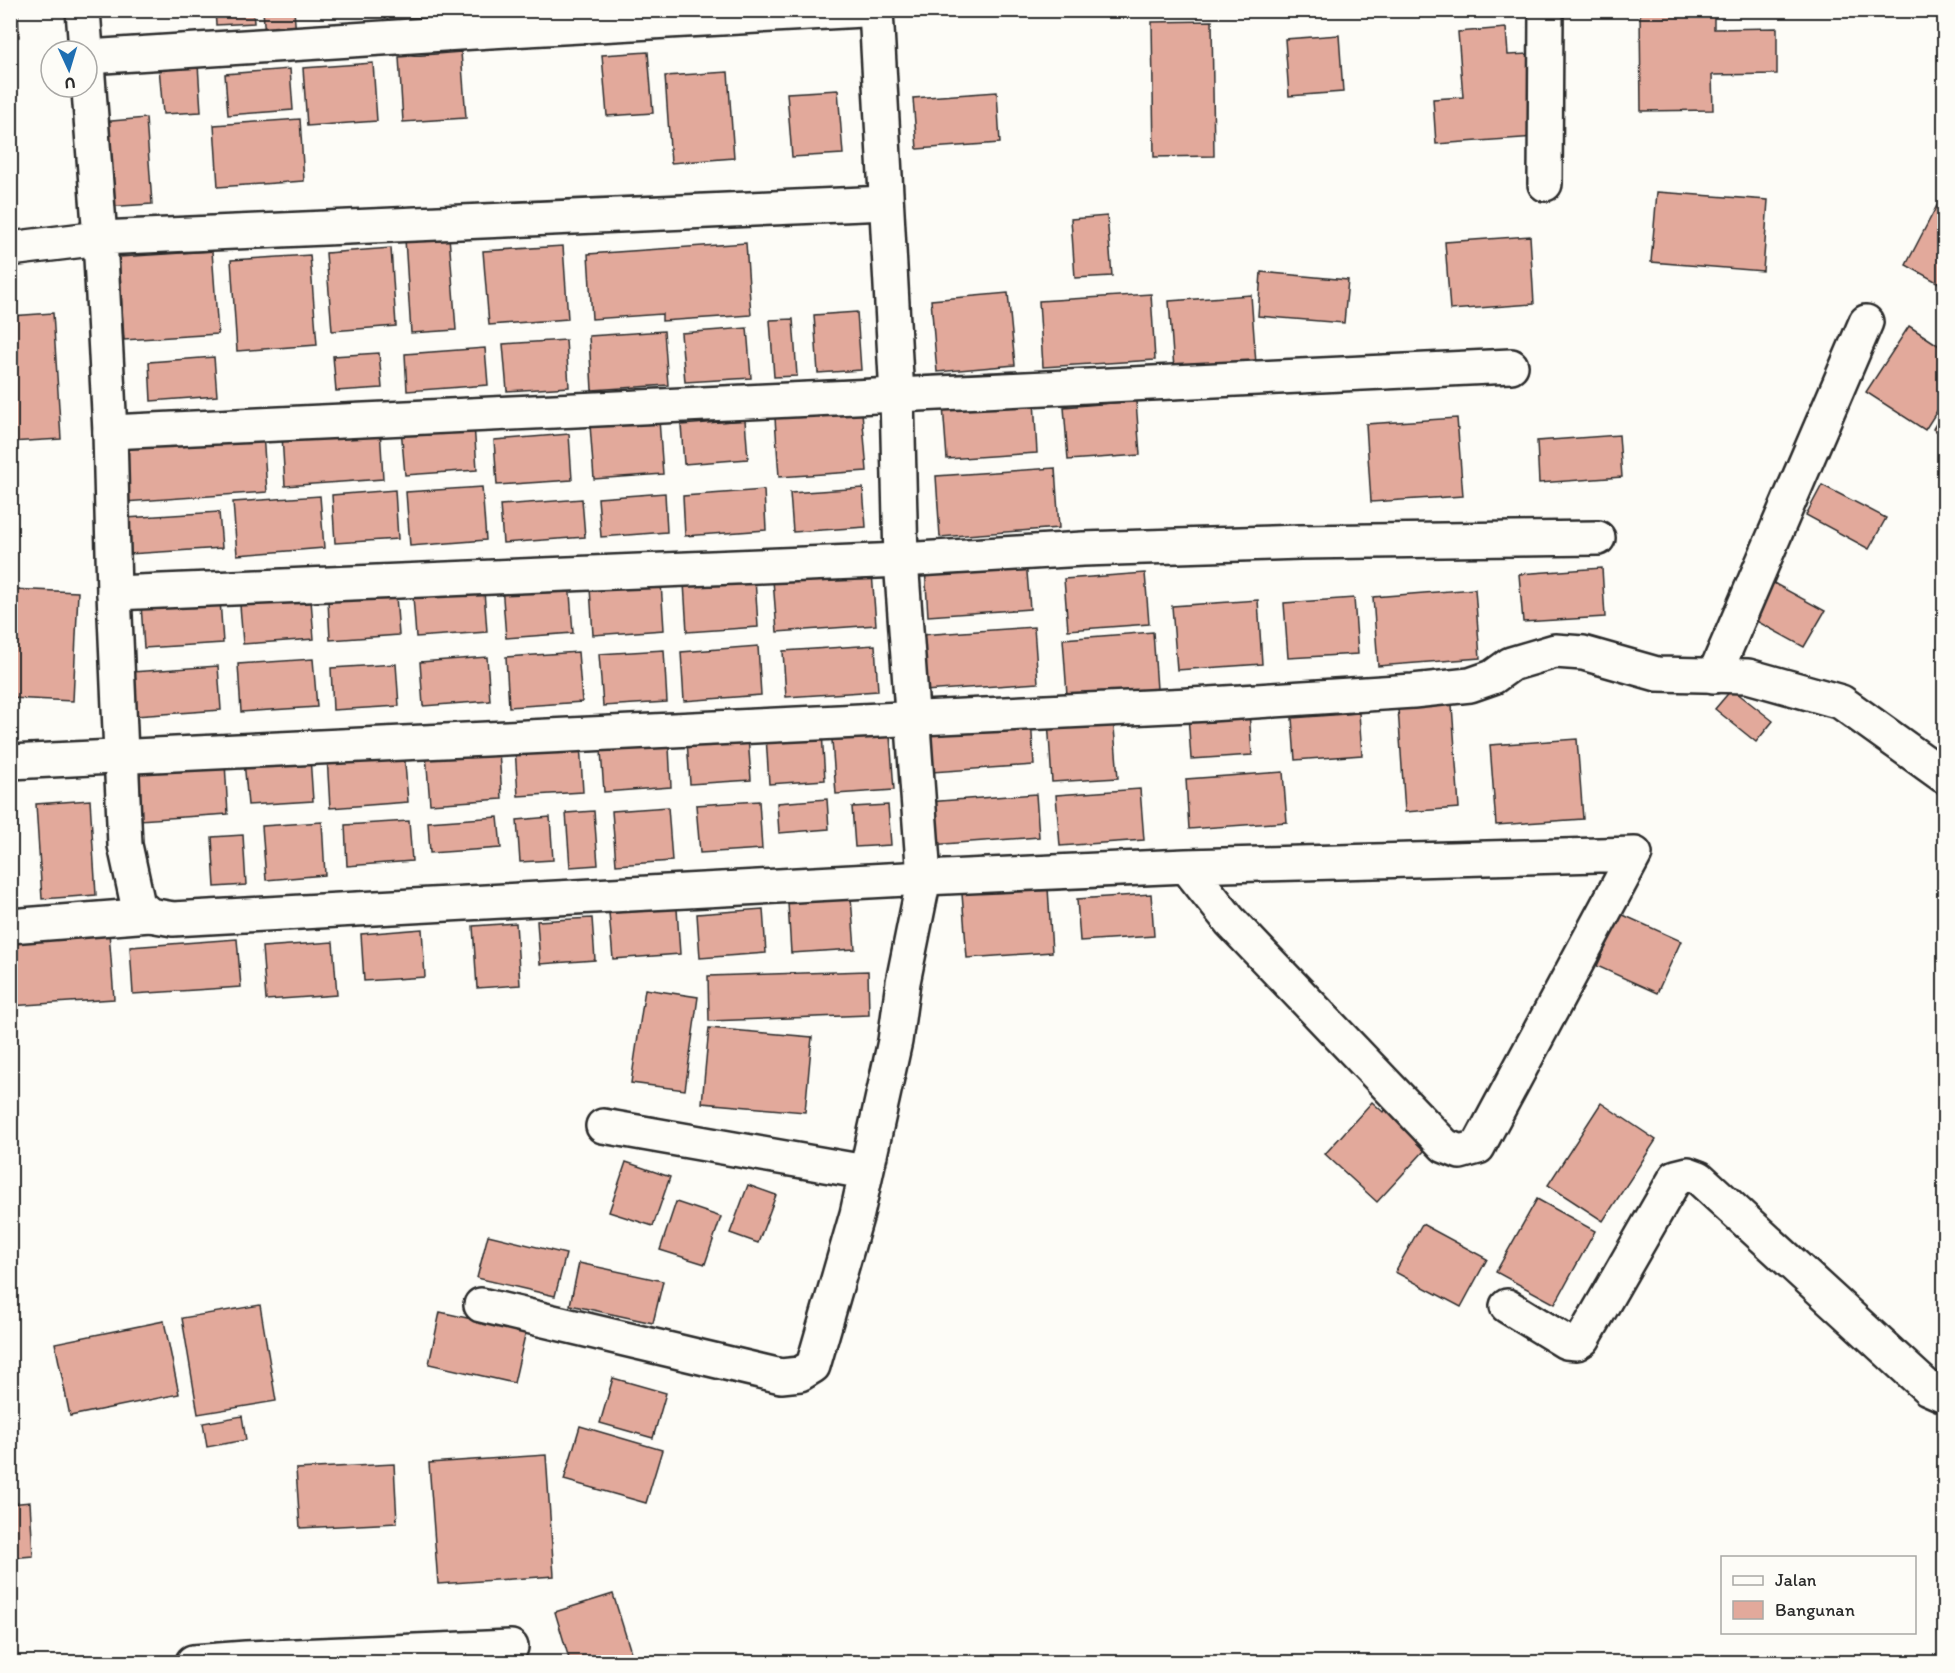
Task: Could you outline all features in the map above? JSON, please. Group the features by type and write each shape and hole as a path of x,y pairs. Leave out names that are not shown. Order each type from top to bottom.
{"street":[{"path":"84,10 86,39"},
{"path":"99,56 863,10"},
{"path":"481,1305 781,1376 800,1374 813,1366 857,1214 895,1041 903,982 924,878 901,560 897,396 876,10"},
{"path":"1545,184 1546,10"},
{"path":"91,99 110,432 114,593 125,845 138,904 150,915"},
{"path":"10,249 100,238 886,203"},
{"path":"1714,676 1866,322"},
{"path":"110,432 1511,366"},
{"path":"114,593 901,560 1083,549 1598,538"},
{"path":"10,762 1210,704 1413,691 1470,685 1493,677 1511,664 1555,651 1583,652 1657,674 1748,676 1841,702 1944,776"},
{"path":"10,926 150,915 173,919 1185,866 1635,854 1478,1147 1460,1152 1445,1146 1230,921 1185,866"},
{"path":"603,1126 865,1172"},
{"path":"1507,1306 1566,1342 1577,1343 1583,1338 1676,1177 1688,1174 1698,1178 1928,1388 1944,1395"},
{"path":"194,1662 511,1647"}],"building":[{"path":"10,10 18,10 19,37 10,37"},
{"path":"215,10 253,10 254,23 216,25"},
{"path":"263,10 294,10 296,36 265,38"},
{"path":"1640,10 1714,10 1714,29 1777,28 1777,74 1712,75 1713,110 1641,111"},
{"path":"1212,21 1214,156 1154,157 1152,22"},
{"path":"1506,28 1508,55 1529,54 1535,137 1436,144 1433,99 1463,97 1458,32"},
{"path":"1339,35 1343,92 1289,96 1285,39"},
{"path":"461,52 466,118 403,122 399,57"},
{"path":"648,52 653,113 607,116 602,55"},
{"path":"373,63 377,121 307,126 303,68"},
{"path":"198,64 201,112 163,114 159,67"},
{"path":"290,69 293,110 228,115 225,74"},
{"path":"728,72 734,158 671,163 665,76"},
{"path":"838,90 843,154 792,157 787,93"},
{"path":"997,92 1000,143 917,149 913,98"},
{"path":"146,118 152,204 106,207 100,122"},
{"path":"300,119 304,181 218,187 214,125"},
{"path":"1657,192 1768,200 1763,271 1651,262"},
{"path":"1944,192 1944,286 1906,265"},
{"path":"1107,216 1112,276 1075,278 1071,219"},
{"path":"449,236 456,330 411,333 405,239"},
{"path":"1530,236 1534,304 1450,310 1445,242"},
{"path":"746,243 751,315 662,321 662,314 592,319 588,254"},
{"path":"563,246 568,319 489,325 483,251"},
{"path":"391,248 396,326 332,331 326,253"},
{"path":"212,251 218,334 124,340 119,257"},
{"path":"310,255 317,345 237,351 231,260"},
{"path":"1261,272 1348,280 1344,323 1258,316"},
{"path":"1008,293 1015,365 937,372 931,300"},
{"path":"1151,294 1155,360 1043,367 1039,301"},
{"path":"1251,295 1256,364 1174,369 1169,301"},
{"path":"857,312 861,370 818,373 814,315"},
{"path":"53,313 61,439 10,442 10,316"},
{"path":"793,319 797,376 774,377 770,320"},
{"path":"1909,326 1944,349 1944,400 1925,430 1866,392"},
{"path":"747,328 751,378 685,382 681,333"},
{"path":"664,331 668,385 592,390 589,336"},
{"path":"566,340 569,387 507,391 503,344"},
{"path":"485,348 488,385 407,391 405,354"},
{"path":"379,353 382,388 336,391 333,356"},
{"path":"214,357 217,396 151,401 149,362"},
{"path":"1034,400 1037,453 947,459 943,406"},
{"path":"1136,401 1140,455 1068,460 1064,407"},
{"path":"1944,409 1944,436 1933,429"},
{"path":"862,412 867,471 779,477 775,418"},
{"path":"1457,418 1463,496 1371,502 1366,424"},
{"path":"659,420 663,474 594,479 590,425"},
{"path":"745,420 748,459 684,464 681,425"},
{"path":"474,423 477,470 405,475 401,428"},
{"path":"380,428 383,479 285,486 282,435"},
{"path":"263,433 267,492 124,502 120,443"},
{"path":"569,434 572,480 497,485 494,440"},
{"path":"1619,435 1622,477 1539,483 1537,441"},
{"path":"1055,468 1059,528 940,537 936,476"},
{"path":"1822,485 1886,518 1869,549 1806,515"},
{"path":"482,487 486,540 410,546 406,492"},
{"path":"863,488 866,527 793,532 790,493"},
{"path":"395,490 398,539 335,543 332,495"},
{"path":"764,490 766,530 685,536 683,496"},
{"path":"665,493 667,532 601,537 598,498"},
{"path":"320,496 324,548 237,555 233,502"},
{"path":"582,499 585,537 503,543 500,505"},
{"path":"219,512 222,548 129,554 126,518"},
{"path":"1026,560 1030,609 928,616 925,567"},
{"path":"1602,568 1605,617 1523,622 1519,574"},
{"path":"872,573 876,625 777,632 773,580"},
{"path":"1145,573 1149,624 1068,630 1064,579"},
{"path":"755,578 758,627 687,632 684,583"},
{"path":"569,580 573,633 506,638 502,585"},
{"path":"1770,581 1825,611 1804,647 1749,617"},
{"path":"661,583 664,630 593,635 590,588"},
{"path":"10,589 78,592 73,701 10,698"},
{"path":"1475,589 1480,658 1378,666 1373,597"},
{"path":"484,591 487,632 416,637 413,596"},
{"path":"396,596 399,635 330,640 328,601"},
{"path":"1354,598 1358,654 1288,658 1284,603"},
{"path":"220,600 223,643 144,648 141,605"},
{"path":"311,600 314,639 243,644 240,605"},
{"path":"1258,600 1262,664 1177,670 1172,606"},
{"path":"1034,627 1038,683 924,691 920,635"},
{"path":"1153,632 1157,689 1067,695 1063,639"},
{"path":"875,645 878,691 786,697 783,651"},
{"path":"758,646 761,695 684,701 681,652"},
{"path":"664,650 667,702 603,706 599,654"},
{"path":"578,652 582,702 509,707 506,657"},
{"path":"487,657 490,701 423,706 420,662"},
{"path":"313,659 317,707 241,712 238,664"},
{"path":"396,664 399,706 333,710 331,668"},
{"path":"218,666 221,710 135,716 132,672"},
{"path":"1732,689 1773,721 1756,742 1715,709"},
{"path":"1452,705 1459,808 1405,812 1398,708"},
{"path":"1249,711 1252,755 1191,759 1188,715"},
{"path":"1359,713 1362,755 1295,760 1292,718"},
{"path":"1113,715 1118,778 1052,782 1048,720"},
{"path":"1031,719 1034,765 932,772 929,726"},
{"path":"822,732 825,780 769,784 766,736"},
{"path":"748,736 751,780 690,784 687,740"},
{"path":"890,736 894,790 836,794 832,740"},
{"path":"1577,739 1583,819 1496,825 1490,745"},
{"path":"580,743 583,792 518,796 515,747"},
{"path":"669,747 671,787 604,792 601,751"},
{"path":"404,750 408,802 330,808 327,756"},
{"path":"499,750 502,799 430,804 426,755"},
{"path":"310,757 313,801 248,805 244,761"},
{"path":"225,763 228,814 139,820 136,769"},
{"path":"1283,772 1287,822 1189,829 1186,779"},
{"path":"1140,789 1144,840 1060,846 1056,795"},
{"path":"1036,794 1039,837 930,845 927,802"},
{"path":"827,799 829,829 779,833 777,803"},
{"path":"90,800 96,895 42,899 36,804"},
{"path":"759,801 762,849 700,853 696,805"},
{"path":"888,805 891,845 855,847 852,807"},
{"path":"668,807 672,861 616,865 612,811"},
{"path":"594,811 598,865 570,867 566,813"},
{"path":"498,817 501,848 430,853 428,822"},
{"path":"550,817 553,860 520,862 517,820"},
{"path":"409,821 412,861 347,866 345,825"},
{"path":"322,822 325,875 266,880 262,826"},
{"path":"243,835 246,885 215,887 212,837"},
{"path":"1048,888 1052,952 967,958 962,894"},
{"path":"1151,894 1154,936 1080,941 1077,899"},
{"path":"851,898 855,949 791,953 788,903"},
{"path":"677,909 680,954 613,959 609,913"},
{"path":"763,909 766,953 700,958 697,914"},
{"path":"1621,914 1681,941 1657,993 1597,966"},
{"path":"592,918 595,960 540,964 537,921"},
{"path":"516,923 520,985 477,988 473,926"},
{"path":"422,929 425,977 364,981 361,934"},
{"path":"109,932 114,999 10,1006 10,939"},
{"path":"237,939 241,987 133,994 130,947"},
{"path":"333,942 337,995 266,1000 262,947"},
{"path":"868,971 869,1015 709,1021 708,976"},
{"path":"645,989 698,997 685,1090 631,1083"},
{"path":"709,1028 812,1037 805,1112 702,1103"},
{"path":"1372,1102 1383,1112 1389,1105 1422,1136 1416,1142 1425,1150 1377,1202 1325,1154"},
{"path":"1601,1103 1656,1140 1603,1221 1548,1185"},
{"path":"626,1162 670,1177 653,1226 609,1212"},
{"path":"748,1185 776,1195 758,1243 730,1233"},
{"path":"1537,1199 1595,1231 1555,1304 1496,1272"},
{"path":"676,1202 721,1217 705,1264 660,1250"},
{"path":"1422,1224 1487,1259 1461,1307 1395,1272"},
{"path":"488,1235 566,1254 555,1296 477,1278"},
{"path":"579,1263 663,1281 653,1323 570,1305"},
{"path":"260,1305 276,1401 198,1414 182,1318"},
{"path":"440,1312 526,1331 514,1383 429,1364"},
{"path":"164,1321 179,1394 70,1416 55,1343"},
{"path":"613,1378 666,1393 653,1438 600,1423"},
{"path":"242,1416 246,1440 207,1447 203,1423"},
{"path":"580,1426 662,1450 646,1503 564,1480"},
{"path":"546,1455 554,1576 438,1584 429,1463"},
{"path":"394,1464 397,1523 300,1528 296,1469"},
{"path":"30,1502 33,1556 10,1558 10,1504"},
{"path":"613,1594 634,1662 570,1662 555,1612"}]}
